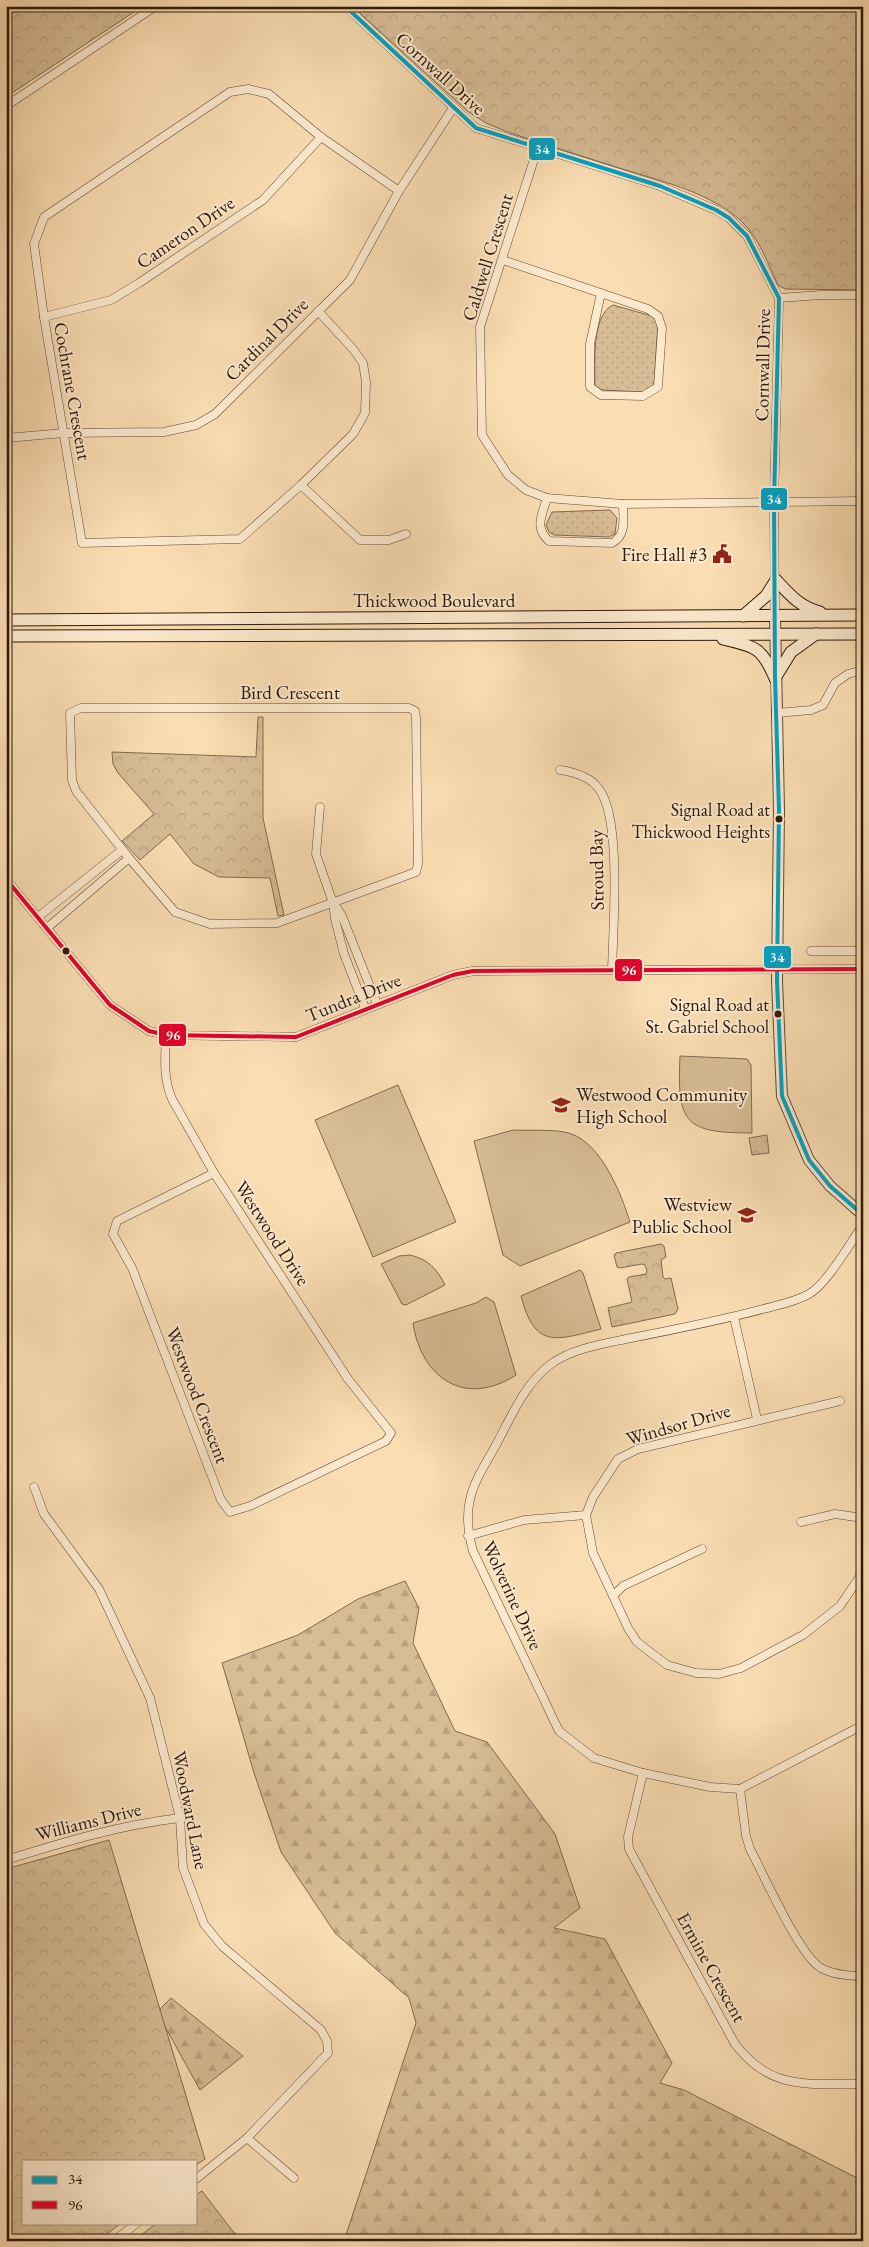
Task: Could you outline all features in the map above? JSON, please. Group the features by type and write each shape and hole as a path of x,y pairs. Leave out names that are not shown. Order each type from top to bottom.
{"main road":[{"path":"743,616 766,596 776,580 795,600 807,609 835,615"},
{"name":"Thickwood Boulevard","path":"6,620 863,615"},
{"path":"775,678 791,652 816,634"},
{"name":"Thickwood Boulevard","path":"6,636 863,634"},
{"path":"708,635 754,647 767,659 775,678"}],"street":[{"path":"6,106 156,6"},
{"name":"Cornwall Drive","path":"345,6 476,128 660,186 716,210 729,218 747,236 779,298 774,502 775,616"},
{"name":"Cochrane Crescent","path":"318,311 353,349 363,363 366,382 365,413 353,434 301,485 240,539 82,543 44,316 34,244 44,217 230,92 248,89 269,94 321,137 399,191"},
{"name":"Cardinal Drive","path":"6,438 64,433 164,432 196,425 215,414 350,280 399,191 453,108"},
{"name":"Cameron Drive","path":"44,316 111,300 139,283 263,200 321,137"},
{"name":"Caldwell Crescent","path":"538,147 480,327 482,435 508,475 526,490 546,498 623,504 863,501"},
{"path":"503,260 601,293 648,309 658,316 662,328 658,387 643,396 601,395 590,387 590,344 601,293"},
{"path":"779,298 863,295"},
{"path":"301,485 360,540 389,540 406,534"},
{"path":"546,498 539,526 542,535 549,541 612,543 620,539 623,532 623,504"},
{"path":"775,616 779,810 777,969 782,1096 808,1160 830,1186 863,1214"},
{"path":"777,713 811,710 822,704 836,683 848,674 863,670"},
{"name":"Bird Crescent","path":"81,708 409,708 414,711 416,717 418,855 416,872 334,903 277,923 210,924 175,912 122,850 76,791 72,780 70,713 81,708"},
{"name":"Stroud Bay","path":"560,770 577,772 598,787 606,800 613,830 612,970"},
{"path":"320,807 316,854 334,903 342,916 377,1004"},
{"path":"38,917 122,850"},
{"path":"47,928 129,858"},
{"name":"Tundra Drive","path":"6,879 110,1005 149,1031 166,1035 296,1037 454,974 473,971 863,969"},
{"path":"80,882 89,893"},
{"path":"334,903 335,919 344,954 365,1008"},
{"path":"344,954 356,950"},
{"path":"811,951 863,951"},
{"name":"Westwood Drive","path":"166,1035 164,1072 167,1087 214,1173 348,1378 391,1433"},
{"name":"Westwood Crescent","path":"214,1173 117,1221 113,1234 132,1268 225,1506 230,1512 250,1506 386,1441 391,1433"},
{"name":"Wolverine Drive","path":"740,1789 710,1787 643,1773 594,1758 559,1731 473,1552 468,1536 468,1501 479,1475 527,1388 551,1364 569,1355 602,1344 734,1317 797,1300 812,1293 825,1280 863,1225"},
{"name":"Windsor Drive","path":"586,1515 593,1497 618,1459 638,1449 757,1419 734,1317"},
{"path":"757,1419 840,1401"},
{"name":"Woodward Lane","path":"34,1487 44,1514 99,1589 150,1698 180,1818 183,1868 204,1924 222,1946 321,2030 327,2041 328,2053 247,2138 198,2176"},
{"path":"801,1522 835,1514 863,1518"},
{"path":"468,1536 524,1520 586,1515 593,1553 628,1628 637,1642 647,1652 667,1665 696,1673 718,1674 741,1668 803,1635 840,1606 863,1572"},
{"path":"614,1595 623,1586 702,1549"},
{"path":"863,1725 740,1789 746,1836 750,1849 801,1946 821,1968 847,1976 863,1976"},
{"name":"Ermine Crescent","path":"643,1773 628,1837 629,1848 735,2044 753,2064 765,2073 782,2080 794,2083 863,2084"},
{"name":"Williams Drive","path":"6,1860 78,1837 144,1822 180,1818"},
{"path":"247,2138 294,2178"},
{"path":"114,2241 136,2224"}],"green space":[{"path":"6,6 143,6 6,97"},
{"path":"352,6 863,6 863,290 785,289 778,285 760,247 749,230 734,215 710,200 670,184 505,131 486,123 467,111"},
{"path":"613,305 652,316 658,322 654,385 644,392 602,390 595,386 595,354 598,329 606,310"},
{"path":"610,510 617,518 615,534 609,537 554,535 549,532 546,525 552,512"},
{"path":"258,717 263,717 263,818 284,915 278,916 270,878 219,877 194,864 170,834 140,860 122,841 154,814 118,773 113,764 112,752 256,757"},
{"path":"680,1056 747,1059 751,1065 752,1133 712,1130 699,1126 689,1120 680,1096"},
{"path":"398,1085 456,1222 373,1257 315,1120"},
{"path":"513,1130 564,1132 577,1136 588,1144 607,1168 621,1196 630,1222 520,1266 503,1255 474,1141"},
{"path":"767,1135 769,1153 752,1155 749,1138"},
{"path":"661,1244 664,1246 666,1257 661,1260 663,1277 665,1279 671,1278 678,1309 675,1314 612,1327 608,1308 632,1302 627,1279 646,1274 647,1271 645,1265 642,1264 617,1267 614,1255"},
{"path":"410,1255 427,1262 439,1274 445,1285 406,1305 402,1304 381,1264 399,1256"},
{"path":"580,1270 583,1273 601,1329 560,1338 549,1337 541,1333 533,1325 521,1296"},
{"path":"486,1297 494,1302 516,1375 497,1384 480,1389 463,1388 448,1382 425,1359 413,1323 476,1303"},
{"path":"405,1581 419,1608 413,1643 455,1731 487,1742 555,1834 580,1908 554,1928 605,1939 672,2063 660,2083 684,2090 863,2181 863,2241 344,2241 416,2023 409,1998 335,1933 281,1852 254,1773 222,1663 298,1635 358,1599"},
{"path":"109,1840 205,2159 198,2164 198,2160 22,2160 22,2224 120,2224 98,2241 6,2241 6,1869"},
{"path":"171,1998 243,2056 200,2090 157,2012"},
{"path":"202,2191 242,2241 133,2241 156,2224 198,2224 198,2194"}],"transit line":[{"name":"34","path":"345,6 476,128 660,186 716,210 729,218 747,236 779,298 774,502 775,678 779,810 777,981 782,1096 809,1160 830,1186 863,1215"},
{"name":"96","path":"6,879 110,1005 149,1031 166,1035 296,1037 453,975 473,971 863,969"}],"place":[{"name":"Fire Hall #3","path":"722,554"},
{"name":"Signal Road at Thickwood Heights","path":"779,819"},
{"name":"Signal Road at St. Gabriel School","path":"778,1014"},
{"name":"Westwood Community High School","path":"561,1105"},
{"name":"Westview Public School","path":"747,1215"}]}
